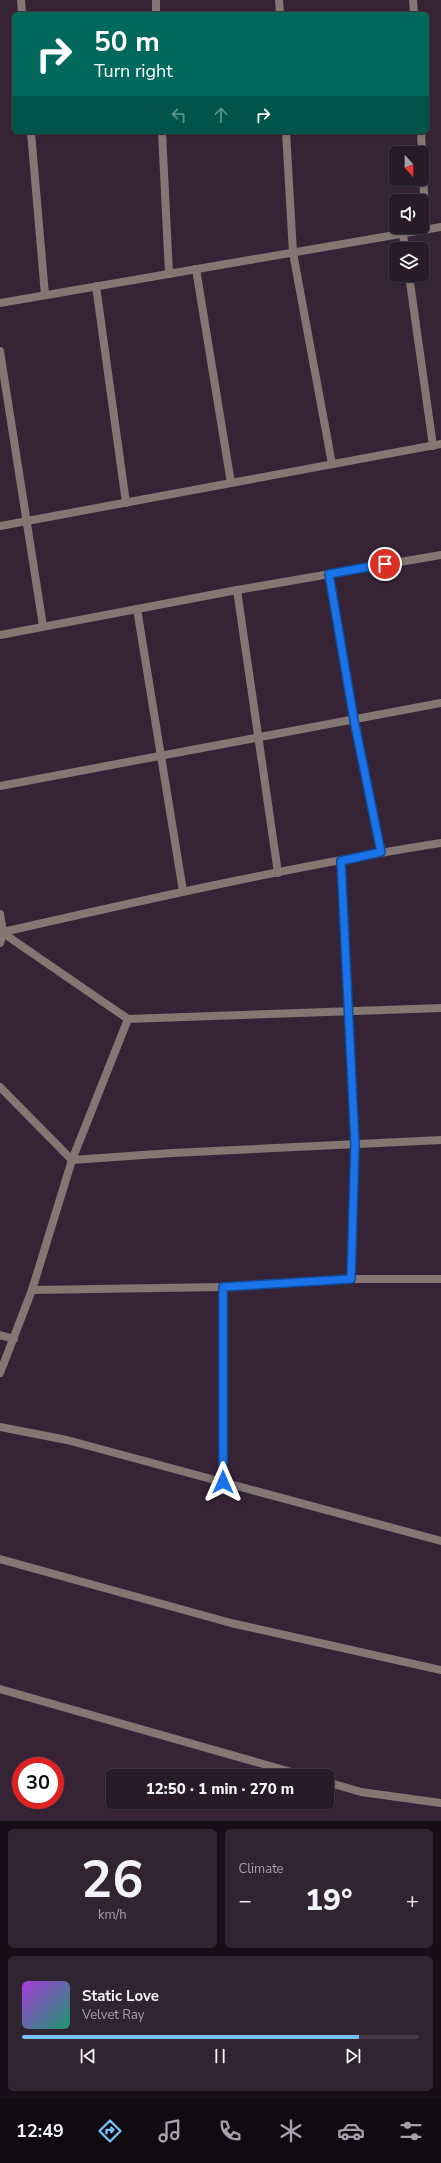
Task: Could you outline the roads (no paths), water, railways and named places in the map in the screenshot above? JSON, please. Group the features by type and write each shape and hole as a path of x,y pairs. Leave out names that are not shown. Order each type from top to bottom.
{"street":[{"path":"20,0 22,12"},
{"path":"156,0 156,12"},
{"path":"279,0 280,12"},
{"path":"413,0 414,12"},
{"path":"31,134 45,295"},
{"path":"162,134 169,274"},
{"path":"286,134 293,253 332,464"},
{"path":"421,134 422,146"},
{"path":"429,229 441,227"},
{"path":"0,303 403,234 404,242"},
{"path":"196,269 231,483"},
{"path":"0,526 437,445 409,282"},
{"path":"96,286 126,502"},
{"path":"0,351 43,626"},
{"path":"0,635 237,590 441,555"},
{"path":"329,574 354,720 381,852"},
{"path":"237,590 257,738 278,874"},
{"path":"137,609 183,891"},
{"path":"0,786 441,703"},
{"path":"2,931 183,891 278,874 381,852 441,843"},
{"path":"341,861 355,1144 351,1279"},
{"path":"0,914 2,931 0,943"},
{"path":"2,931 128,1019 441,1008"},
{"path":"0,1373 32,1290 72,1160 128,1019"},
{"path":"0,1087 72,1160 441,1140"},
{"path":"32,1290 223,1287 351,1279 441,1279"},
{"path":"223,1287 223,1482"},
{"path":"0,1334 14,1339"},
{"path":"0,1427 67,1440 441,1541"},
{"path":"0,1559 231,1623 441,1670"},
{"path":"0,1689 280,1769"},
{"path":"334,1784 361,1792 441,1803"}]}
